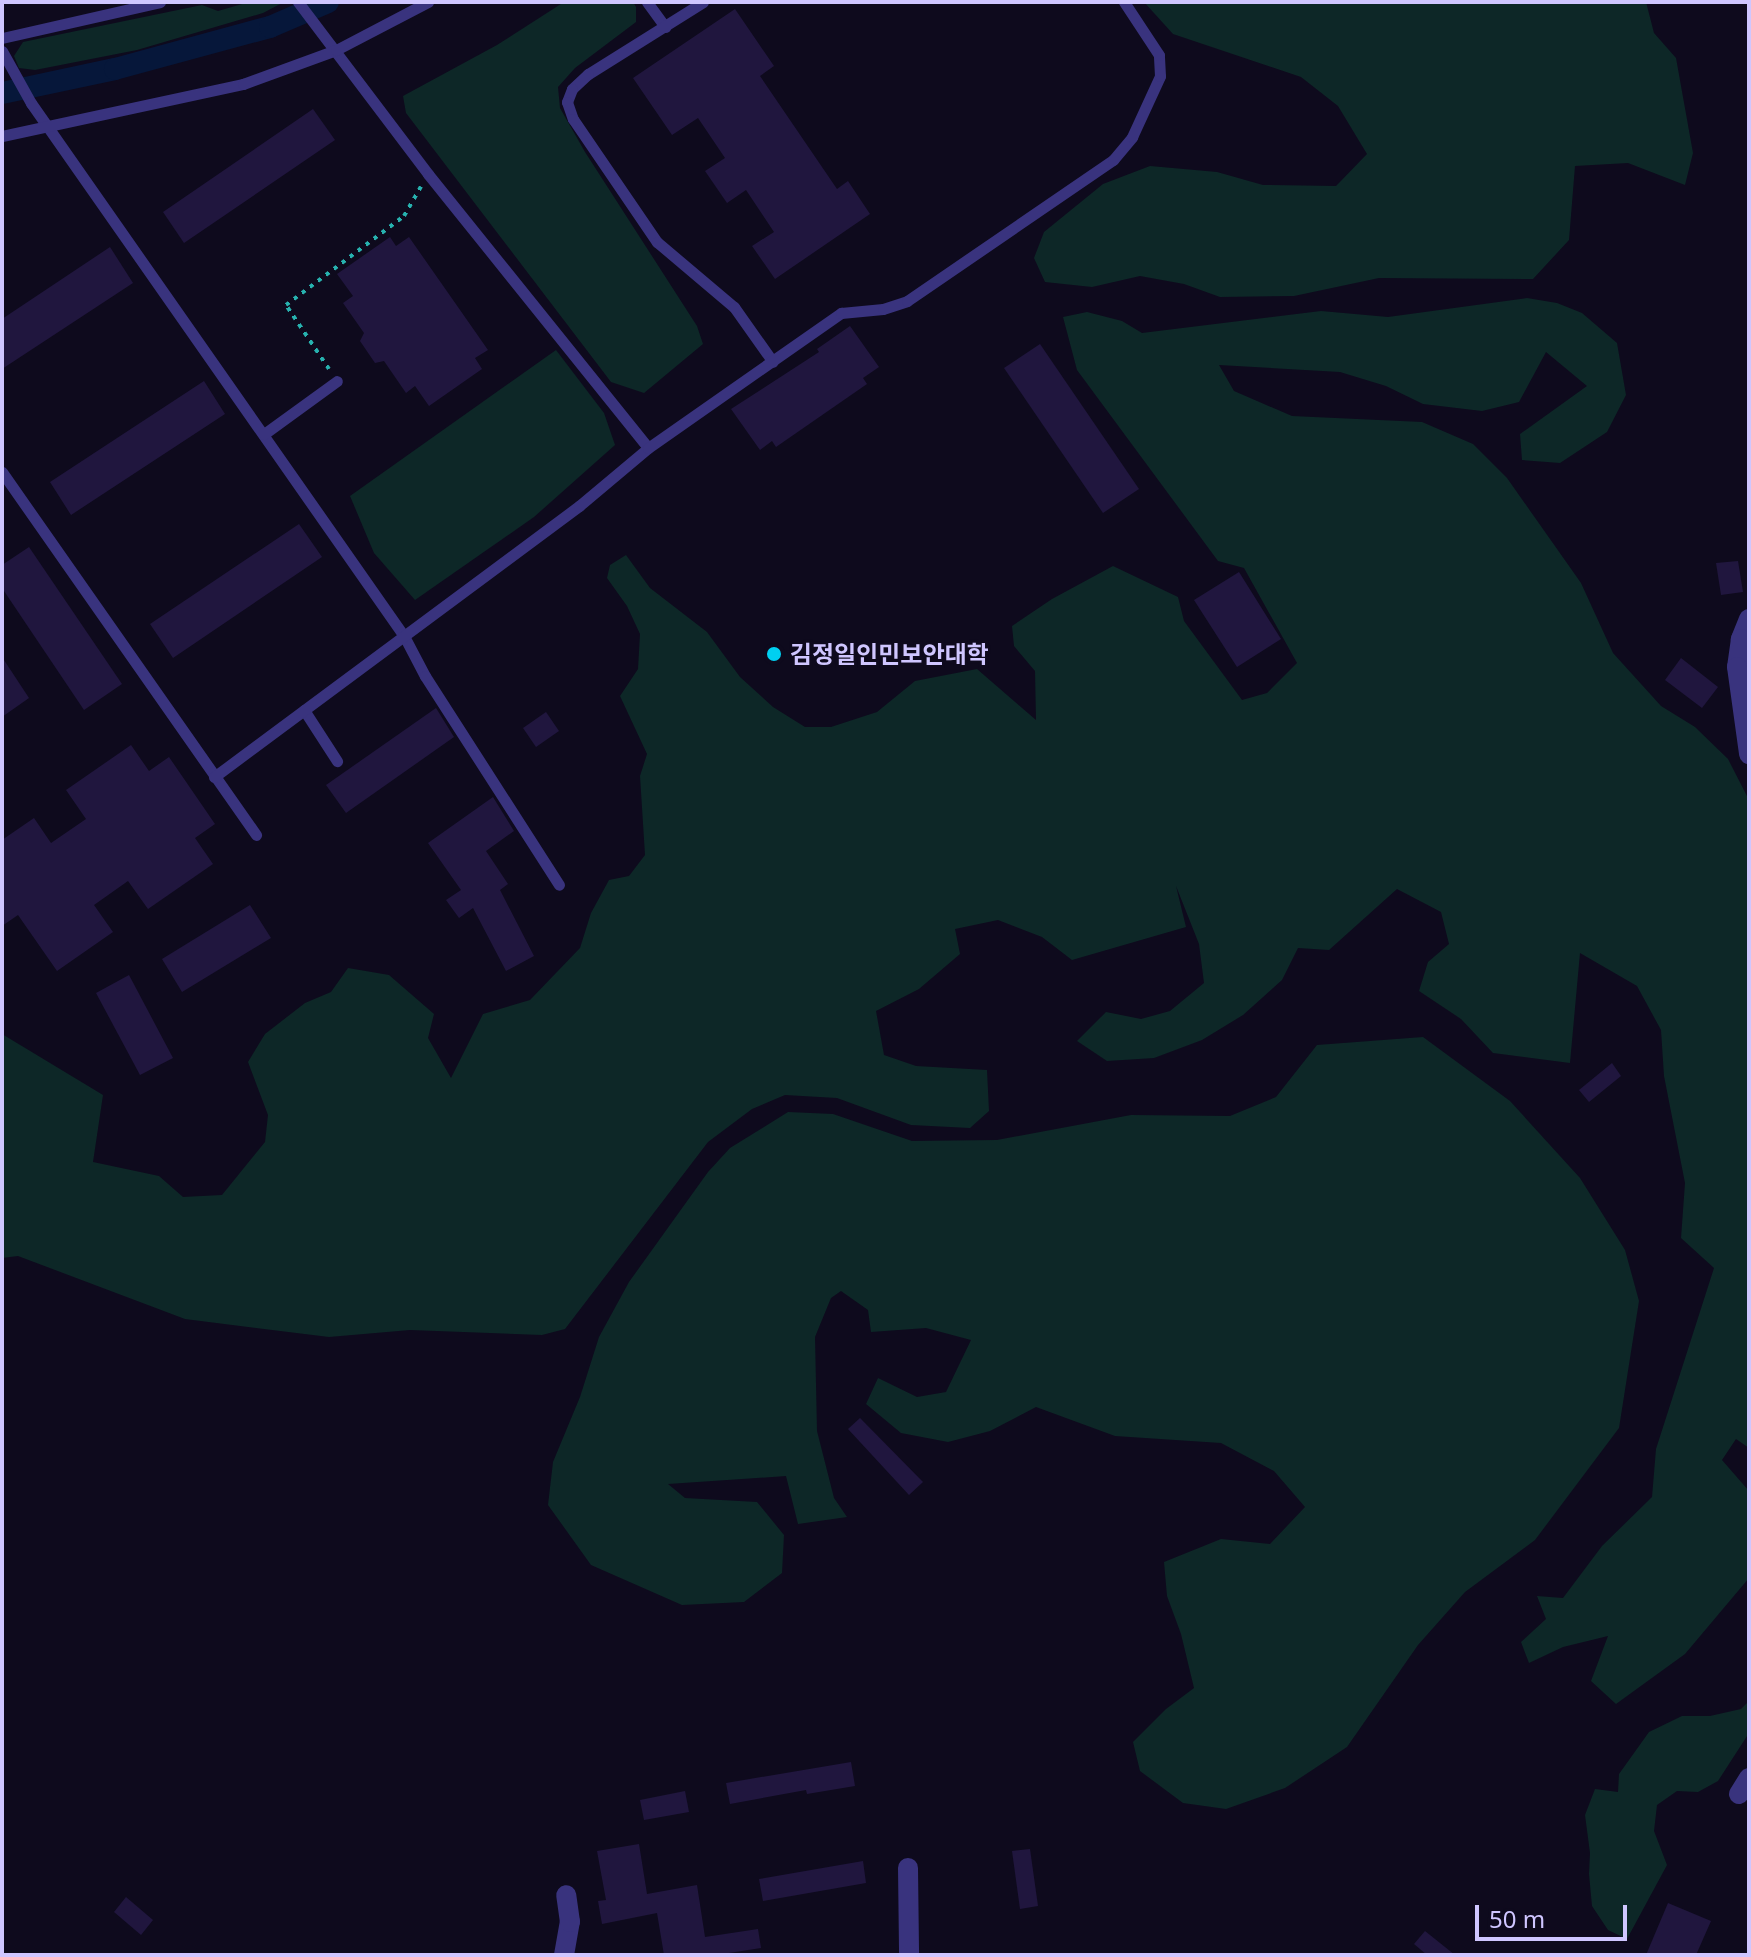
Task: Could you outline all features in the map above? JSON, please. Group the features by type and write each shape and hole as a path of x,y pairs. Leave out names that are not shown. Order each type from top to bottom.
{"street":[{"path":"1749,619 1741,639 1737,667 1749,754"},
{"path":"908,1868 909,1955"},
{"path":"564,1955 570,1922 566,1895"}],"lane":[{"path":"2,38 160,2"},
{"path":"298,2 428,174 648,448"},
{"path":"2,136 243,84 336,50 428,2"},
{"path":"647,2 665,27"},
{"path":"703,2 588,74 572,89 567,102 573,119 657,242 734,307 773,362"},
{"path":"214,777 579,506 648,448 841,313 883,309 907,301 1113,160 1132,137 1160,76 1159,55 1124,2"},
{"path":"2,51 31,103 404,636 425,676 559,885"},
{"path":"264,434 337,381"},
{"path":"2,472 256,835"},
{"path":"304,710 337,761"}],"path":[{"path":"337,381 286,305 404,216 428,174"}],"green space":[{"path":"249,2 284,2 263,13 137,50 35,70 19,68 14,56 23,42 202,5 218,11"},
{"path":"564,2 633,2 636,7 636,22 575,68 558,87 560,108 697,326 703,344 644,393 611,382 406,113 403,96 497,45"},
{"path":"1144,2 1646,2 1654,33 1676,58 1693,153 1685,185 1628,163 1575,166 1569,240 1533,279 1379,278 1294,296 1220,297 1184,284 1140,276 1092,287 1045,282 1034,258 1044,232 1103,184 1150,166 1217,172 1263,185 1336,186 1367,154 1338,106 1301,77 1173,34"},
{"path":"1527,298 1557,303 1582,313 1617,343 1626,395 1607,432 1560,463 1522,460 1520,434 1587,386 1546,352 1519,402 1482,411 1423,404 1386,386 1340,372 1219,365 1234,391 1292,416 1422,422 1473,444 1507,478 1581,583 1613,653 1661,706 1695,727 1728,759 1749,800 1749,1448 1736,1439 1722,1460 1749,1491 1749,1578 1685,1654 1616,1704 1591,1681 1608,1636 1563,1647 1529,1663 1521,1642 1546,1619 1537,1596 1563,1598 1602,1546 1652,1497 1656,1449 1714,1268 1681,1238 1685,1183 1664,1076 1661,1030 1637,986 1580,953 1570,1063 1493,1053 1461,1019 1419,991 1428,962 1449,944 1441,912 1397,889 1329,950 1298,948 1282,980 1243,1015 1202,1040 1154,1058 1107,1061 1077,1041 1106,1012 1141,1019 1170,1011 1204,983 1199,944 1176,886 1186,927 1072,960 1042,937 998,920 955,929 960,954 919,989 876,1011 884,1055 916,1066 987,1070 989,1111 970,1128 911,1125 837,1098 785,1095 752,1109 708,1142 565,1329 542,1335 410,1330 329,1337 185,1319 18,1256 2,1258 2,1034 103,1095 93,1162 159,1176 183,1197 222,1195 265,1142 268,1115 248,1062 265,1034 305,1003 331,992 348,968 389,975 434,1014 428,1038 451,1078 483,1014 530,1000 580,948 591,913 609,880 629,876 645,855 640,776 647,754 620,696 638,669 640,634 627,606 607,578 610,565 626,555 650,588 707,632 740,677 773,707 805,727 831,727 877,712 915,681 977,669 1036,720 1035,671 1014,646 1012,626 1052,599 1113,566 1178,597 1184,621 1242,700 1267,693 1297,663 1244,568 1218,561 1077,370 1063,317 1087,312 1122,321 1142,333 1321,311 1388,317"},
{"path":"556,350 604,413 615,445 534,517 415,600 374,553 350,496"},
{"path":"1423,1037 1510,1101 1580,1178 1625,1250 1639,1301 1619,1428 1535,1540 1465,1592 1418,1645 1347,1747 1285,1788 1226,1809 1183,1803 1140,1771 1133,1742 1166,1709 1194,1688 1181,1634 1167,1596 1164,1562 1221,1539 1270,1544 1305,1507 1274,1471 1221,1443 1115,1436 1036,1407 990,1431 948,1442 901,1433 866,1404 878,1378 917,1397 946,1392 971,1340 926,1328 871,1332 868,1310 841,1291 831,1298 815,1337 817,1431 834,1498 847,1517 798,1524 786,1476 668,1484 685,1498 757,1502 784,1535 782,1573 744,1602 682,1605 591,1565 548,1505 553,1462 580,1397 599,1337 629,1282 708,1172 730,1148 788,1112 833,1114 912,1141 997,1140 1131,1115 1230,1116 1276,1097 1317,1045"},
{"path":"1749,1701 1749,1733 1718,1781 1698,1792 1677,1791 1657,1805 1654,1831 1667,1865 1627,1939 1608,1930 1592,1906 1589,1874 1590,1853 1585,1815 1595,1789 1618,1792 1619,1774 1649,1732 1682,1716 1710,1716 1741,1709"}],"building":[{"path":"735,9 774,66 760,76 837,189 848,181 870,214 775,279 752,246 774,232 746,190 727,203 705,171 725,158 698,118 672,135 633,78"},
{"path":"313,109 335,140 184,243 163,212"},
{"path":"390,237 396,246 409,237 488,350 475,358 482,369 429,406 415,386 406,393 384,361 375,363 360,341 364,333 343,303 353,296 337,274"},
{"path":"110,247 133,283 2,369 2,319"},
{"path":"850,326 879,367 863,378 867,384 776,447 772,441 760,450 731,409 819,352 817,349"},
{"path":"1040,344 1139,489 1103,513 1004,368"},
{"path":"204,381 225,414 71,515 50,482"},
{"path":"299,524 322,557 173,658 150,624"},
{"path":"29,547 122,684 84,710 2,588 2,565"},
{"path":"1738,561 1743,592 1721,595 1716,563"},
{"path":"1239,572 1281,639 1237,667 1194,600"},
{"path":"2,657 29,698 2,717"},
{"path":"1681,658 1718,687 1702,708 1665,680"},
{"path":"436,708 454,737 346,813 326,785"},
{"path":"546,712 559,731 536,747 523,728"},
{"path":"131,745 149,771 169,757 215,824 195,838 213,864 148,909 128,881 94,905 113,932 57,971 18,915 2,926 2,840 34,818 51,843 86,819 66,790"},
{"path":"493,797 514,831 486,851 508,884 500,890 534,956 506,971 473,908 459,918 446,900 461,890 428,843"},
{"path":"250,905 271,938 182,992 162,959"},
{"path":"129,975 173,1058 140,1075 96,993"},
{"path":"1612,1063 1621,1076 1589,1102 1579,1090"},
{"path":"860,1418 923,1482 909,1495 848,1429"},
{"path":"851,1762 855,1786 807,1794 806,1790 730,1804 726,1783"},
{"path":"685,1791 689,1812 644,1820 640,1800"},
{"path":"639,1844 647,1894 697,1885 705,1937 758,1929 761,1948 716,1955 664,1955 657,1913 602,1924 598,1901 606,1900 597,1851"},
{"path":"1030,1849 1038,1906 1020,1909 1012,1851"},
{"path":"863,1861 866,1883 763,1901 759,1879"},
{"path":"126,1897 153,1920 141,1935 114,1912"},
{"path":"1668,1903 1711,1921 1696,1955 1646,1955"},
{"path":"1425,1931 1455,1955 1427,1955 1414,1944"}],"waterway":[{"path":"2,93 115,69 270,27 328,2"}],"place":[{"name":"김정일인민보안대학","path":"774,654"}]}
